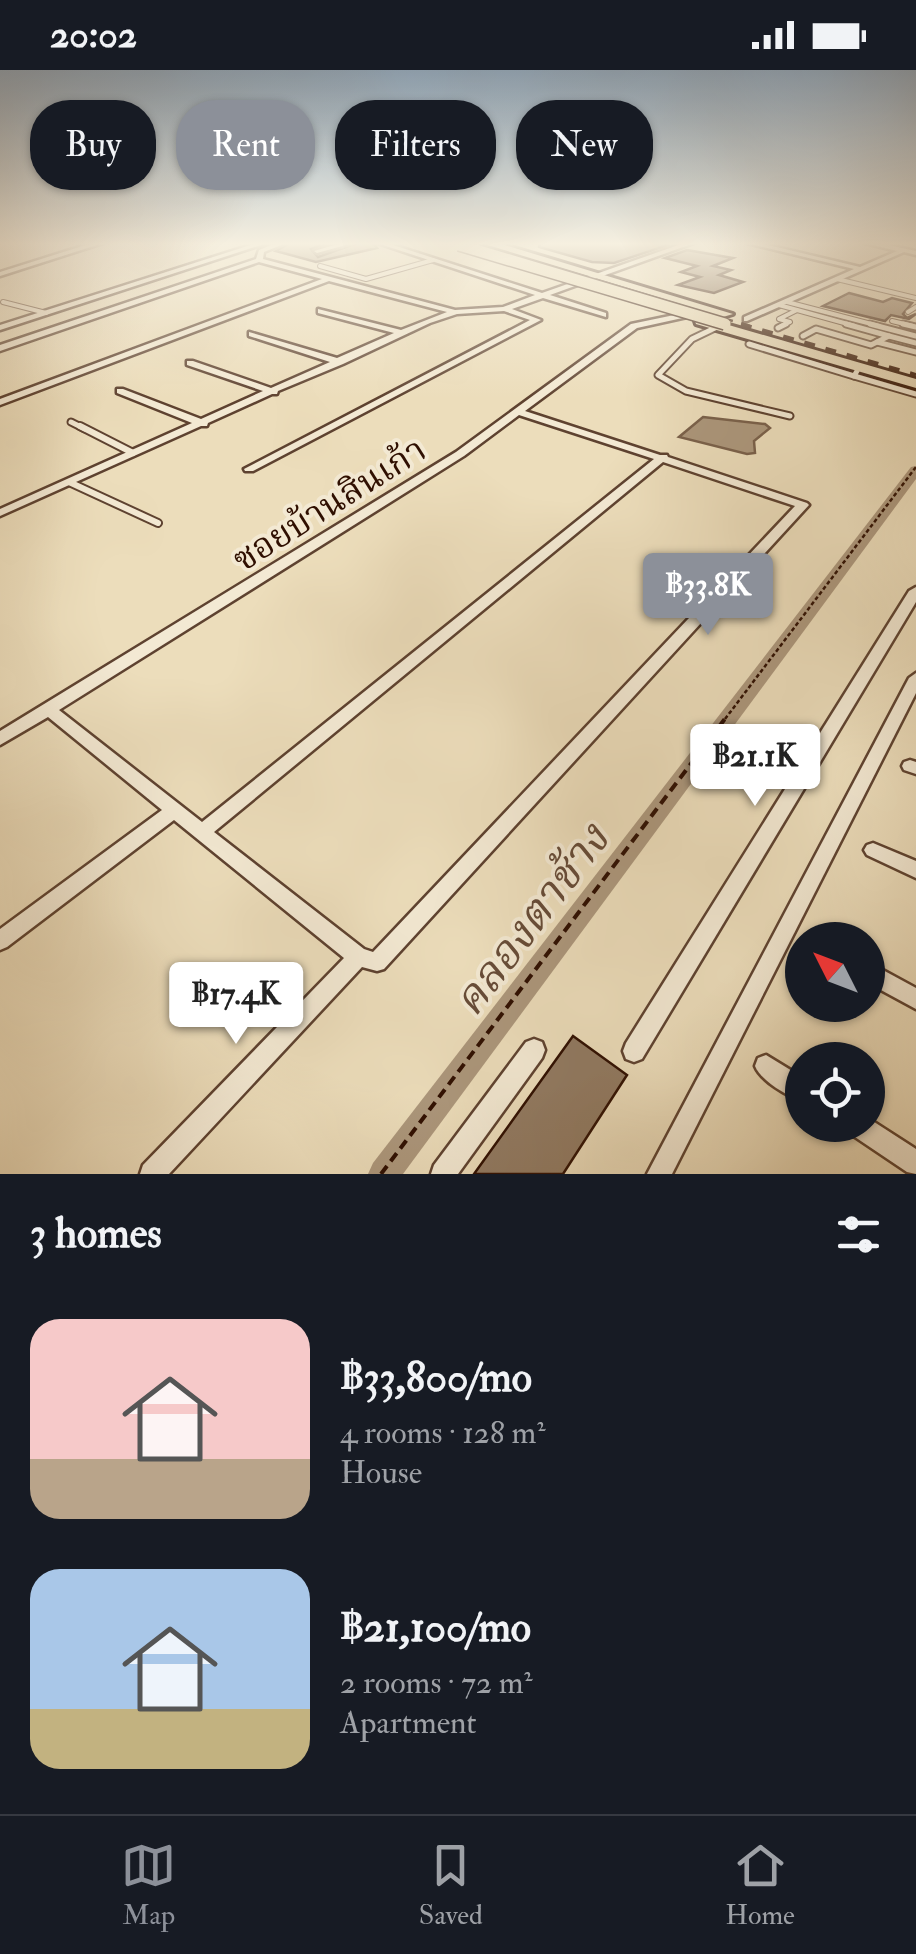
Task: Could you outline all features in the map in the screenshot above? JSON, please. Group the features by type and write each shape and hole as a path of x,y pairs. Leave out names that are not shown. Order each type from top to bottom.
{"main road":[{"path":"614,295 680,314 784,325 911,375"},
{"path":"635,295 911,375"},
{"path":"660,295 696,305 857,371 911,375"},
{"path":"680,314 670,305 696,305"}],"street":[{"path":"0,328 104,295"},
{"path":"0,348 158,295"},
{"path":"0,402 289,295"},
{"path":"386,295 456,312"},
{"path":"538,295 603,315"},
{"path":"0,513 204,424 400,332 456,312 507,308 546,295"},
{"path":"732,322 802,295"},
{"path":"249,469 537,320 507,308"},
{"path":"321,311 400,332"},
{"name":"ซอยบ้านสินเก้า","path":"0,739 460,454 634,326 680,314"},
{"path":"252,334 340,362"},
{"path":"190,363 274,392"},
{"path":"120,391 204,424"},
{"path":"48,709 358,957 376,962 803,505 517,412"},
{"path":"203,831 663,457"},
{"path":"634,1051 916,591"},
{"path":"660,1174 916,678"},
{"path":"0,941 172,812"},
{"path":"873,850 916,870"},
{"path":"152,1174 358,957"},
{"path":"885,981 916,998"},
{"path":"443,1174 534,1050"},
{"path":"766,1066 785,1079"},
{"path":"883,1142 916,1163"}],"lane":[{"path":"3,302 46,313"},
{"path":"783,303 890,336 916,339"},
{"path":"783,303 916,339"},
{"path":"912,315 916,308"},
{"path":"784,325 779,319 797,310"},
{"path":"881,327 898,317"},
{"path":"892,321 916,327"},
{"path":"732,322 692,340 658,375 686,391 790,416"},
{"path":"810,333 872,345 890,336"},
{"path":"877,342 916,352"},
{"path":"748,344 857,371 916,394"},
{"path":"71,422 133,453"},
{"path":"69,482 158,523"}],"path":[{"path":"381,1174 916,467"}],"shaded area":[{"path":"703,417 765,424 770,428 754,441 755,453 747,454 679,437"}],"building":[{"path":"855,295 883,302 892,298 912,303 903,314 907,318 916,314 909,319 891,315 885,321 823,306"},
{"path":"573,1036 627,1075 563,1174 474,1174"}],"waterway":[{"name":"คลองตาช้าง","path":"384,1174 916,470"}],"railway":[{"path":"642,295 750,326"},
{"path":"741,324 916,375"}]}
